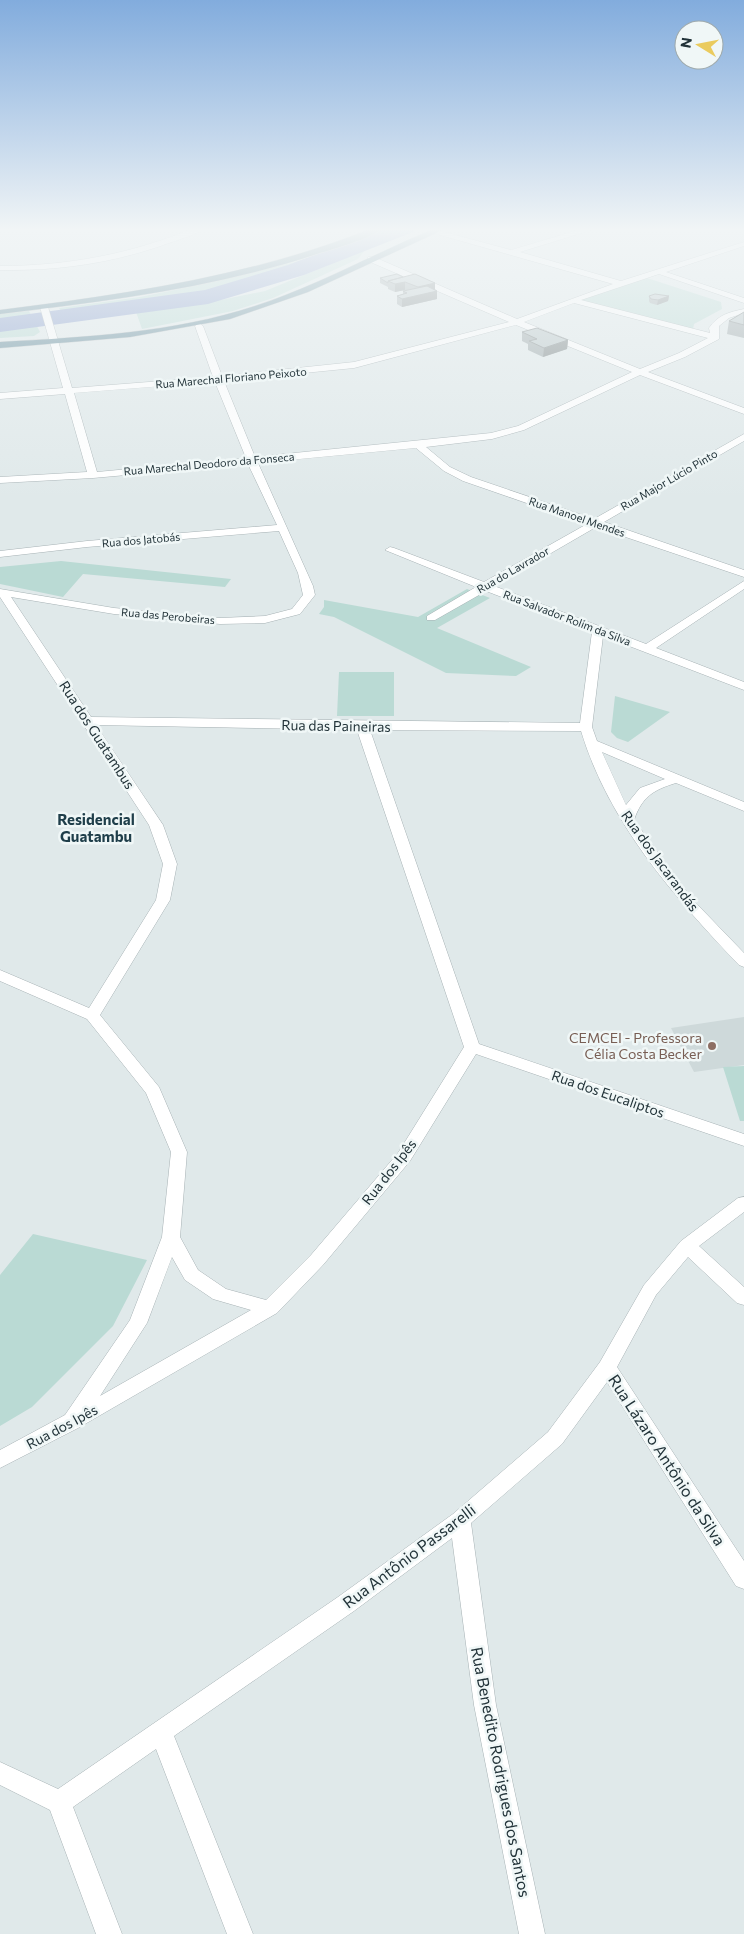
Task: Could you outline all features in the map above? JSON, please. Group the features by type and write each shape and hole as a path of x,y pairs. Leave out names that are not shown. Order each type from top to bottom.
{"main road":[{"path":"0,345 199,326 225,318"}],"street":[{"path":"48,318 93,475"},
{"path":"504,318 638,373 744,411"},
{"name":"Rua Marechal Floriano Peixoto","path":"0,396 217,379 354,365 515,323 527,318"},
{"path":"643,318 716,337"},
{"path":"716,337 713,328 717,322 727,318"},
{"path":"199,326 217,379 260,482 283,528"},
{"name":"Rua Marechal Deodoro da Fonseca","path":"0,480 93,475 418,446 492,436 521,428 638,373 682,355 716,337"},
{"name":"Rua Major Lúcio Pinto","path":"594,522 744,437"},
{"name":"Rua Manoel Mendes","path":"418,446 447,469 467,479 744,574"},
{"name":"Rua do Lavrador","path":"431,618 594,522"},
{"name":"Rua dos Jatobás","path":"0,554 87,544 283,528"},
{"name":"Rua das Perobeiras","path":"1,592 156,618 228,621 274,619 294,614 305,607 309,595 306,581 283,528"},
{"name":"Rua Salvador Rolim da Silva","path":"390,550 744,686"},
{"path":"647,649 744,584"},
{"name":"Rua dos Guatambus","path":"1,592 156,825 170,864 164,900 92,1015"},
{"name":"Rua dos Jacarandás","path":"598,631 586,727 591,743 627,820 687,902 744,962"},
{"name":"Rua das Paineiras","path":"87,721 362,726 586,727"},
{"path":"362,726 472,1047"},
{"path":"591,743 744,807"},
{"path":"627,820 632,804 639,793 654,785 678,779"},
{"path":"0,975 92,1015 153,1090 179,1152 171,1237 138,1323 71,1422"},
{"name":"Rua dos Eucaliptos","path":"472,1047 744,1140"},
{"name":"Rua dos Ipês","path":"0,1460 71,1422 270,1308 317,1260 404,1157 472,1047"},
{"name":"Rua Antônio Passarelli","path":"58,1802 346,1604 460,1520 555,1438 607,1367 650,1290 687,1246 744,1203"},
{"path":"171,1237 191,1275 220,1294 270,1308"},
{"path":"687,1246 744,1298"},
{"name":"Rua Lázaro Antônio da Silva","path":"607,1367 744,1579"},
{"name":"Rua Benedito Rodrigues dos Santos","path":"460,1520 485,1705 532,1934"},
{"path":"160,1732 240,1934"},
{"path":"0,1773 58,1802 109,1934"}],"shaded area":[{"name":"CEMCEI - Professora Célia Costa Becker","path":"744,1017 744,1065 694,1072 671,1028"}],"green space":[{"path":"0,318 33,318 40,332 34,336 0,338"},
{"path":"138,318 196,318 142,329"},
{"path":"650,318 705,318 694,324 693,329"},
{"path":"61,561 231,579 225,587 83,574 63,597 0,584 0,567"},
{"path":"467,589 490,598 437,628 531,667 516,676 446,673 334,617 319,614 324,607 324,600 418,617"},
{"path":"339,672 394,672 394,716 337,716"},
{"path":"615,696 670,712 628,742 617,738 611,732"},
{"path":"744,1066 744,1121 740,1121 723,1067"},
{"path":"33,1234 147,1260 113,1326 32,1407 0,1426 0,1275"}],"building":[{"path":"734,318 744,318 744,325 729,321"},
{"path":"537,328 568,340 544,348 529,341 537,339 522,332"}],"waterway":[{"path":"0,325 50,318"}],"place":[{"name":"CEMCEI - Professora Célia Costa Becker","path":"712,1046"}],"district":[{"name":"Residencial Guatambu","path":"96,828"}]}
